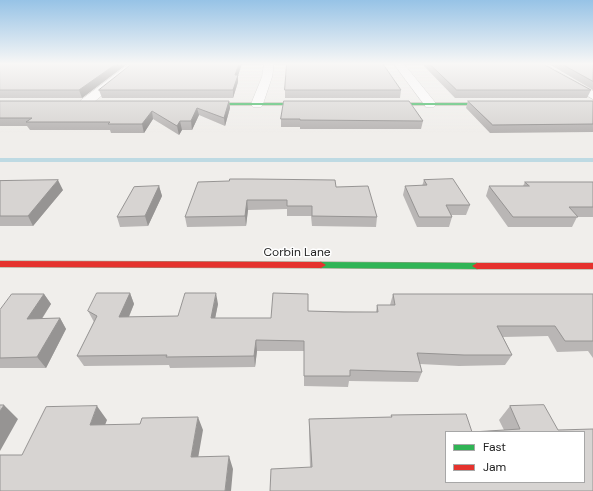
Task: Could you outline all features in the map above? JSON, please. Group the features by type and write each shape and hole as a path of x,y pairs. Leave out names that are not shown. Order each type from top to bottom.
{"street":[{"path":"81,103 103,87"},
{"path":"257,104 263,87"},
{"path":"417,87 430,104"},
{"path":"569,87 590,101"},
{"path":"81,103 100,104"},
{"path":"194,104 320,104"},
{"path":"367,104 507,104"},
{"name":"Corbin Lane","path":"0,264 593,266"}],"building":[{"path":"0,87 83,87 79,90 0,90"},
{"path":"103,87 234,87 233,90 99,90"},
{"path":"285,87 399,87 401,90 285,90"},
{"path":"454,87 585,87 591,90 457,90"},
{"path":"0,101 229,101 224,118 197,108 191,121 180,121 177,126 152,111 142,124 108,124 110,122 26,122 32,118 0,118"},
{"path":"284,101 409,101 423,121 281,119"},
{"path":"468,101 593,101 593,124 493,125"},
{"path":"230,179 335,180 336,187 368,186 377,217 312,216 312,206 287,206 287,200 247,200 245,216 185,217 198,182 229,181"},
{"path":"453,179 470,205 446,205 452,217 419,217 405,186 427,185 424,180"},
{"path":"58,180 28,216 0,216 0,181"},
{"path":"525,182 593,182 593,207 569,207 578,217 513,217 489,186 529,186"},
{"path":"159,186 145,216 117,217 134,187"},
{"path":"97,293 130,293 119,317 178,316 185,293 216,293 211,318 271,318 273,293 308,294 308,311 344,312 378,312 377,305 395,305 393,294 593,294 593,341 565,341 555,326 497,326 512,355 417,353 422,372 350,370 350,376 304,376 304,341 256,340 254,356 77,356 97,316 88,311"},
{"path":"12,294 44,294 27,319 60,318 37,357 0,358 0,310"},
{"path":"0,405 4,405 0,411"},
{"path":"544,405 558,430 593,429 593,491 270,491 271,469 312,467 309,419 392,417 391,415 466,414 472,431 445,431 445,483 585,483 585,431 488,431 520,429 510,406"},
{"path":"97,406 90,425 140,424 142,418 198,417 191,457 229,456 225,491 0,491 0,455 22,455 46,407"}],"waterway":[{"path":"0,160 593,160"}],"traffic: fast":[{"path":"200,104 314,104"},
{"path":"380,104 498,104"},
{"path":"321,265 477,266"}],"traffic: jam":[{"path":"0,264 321,265"},
{"path":"477,266 593,266"}]}
